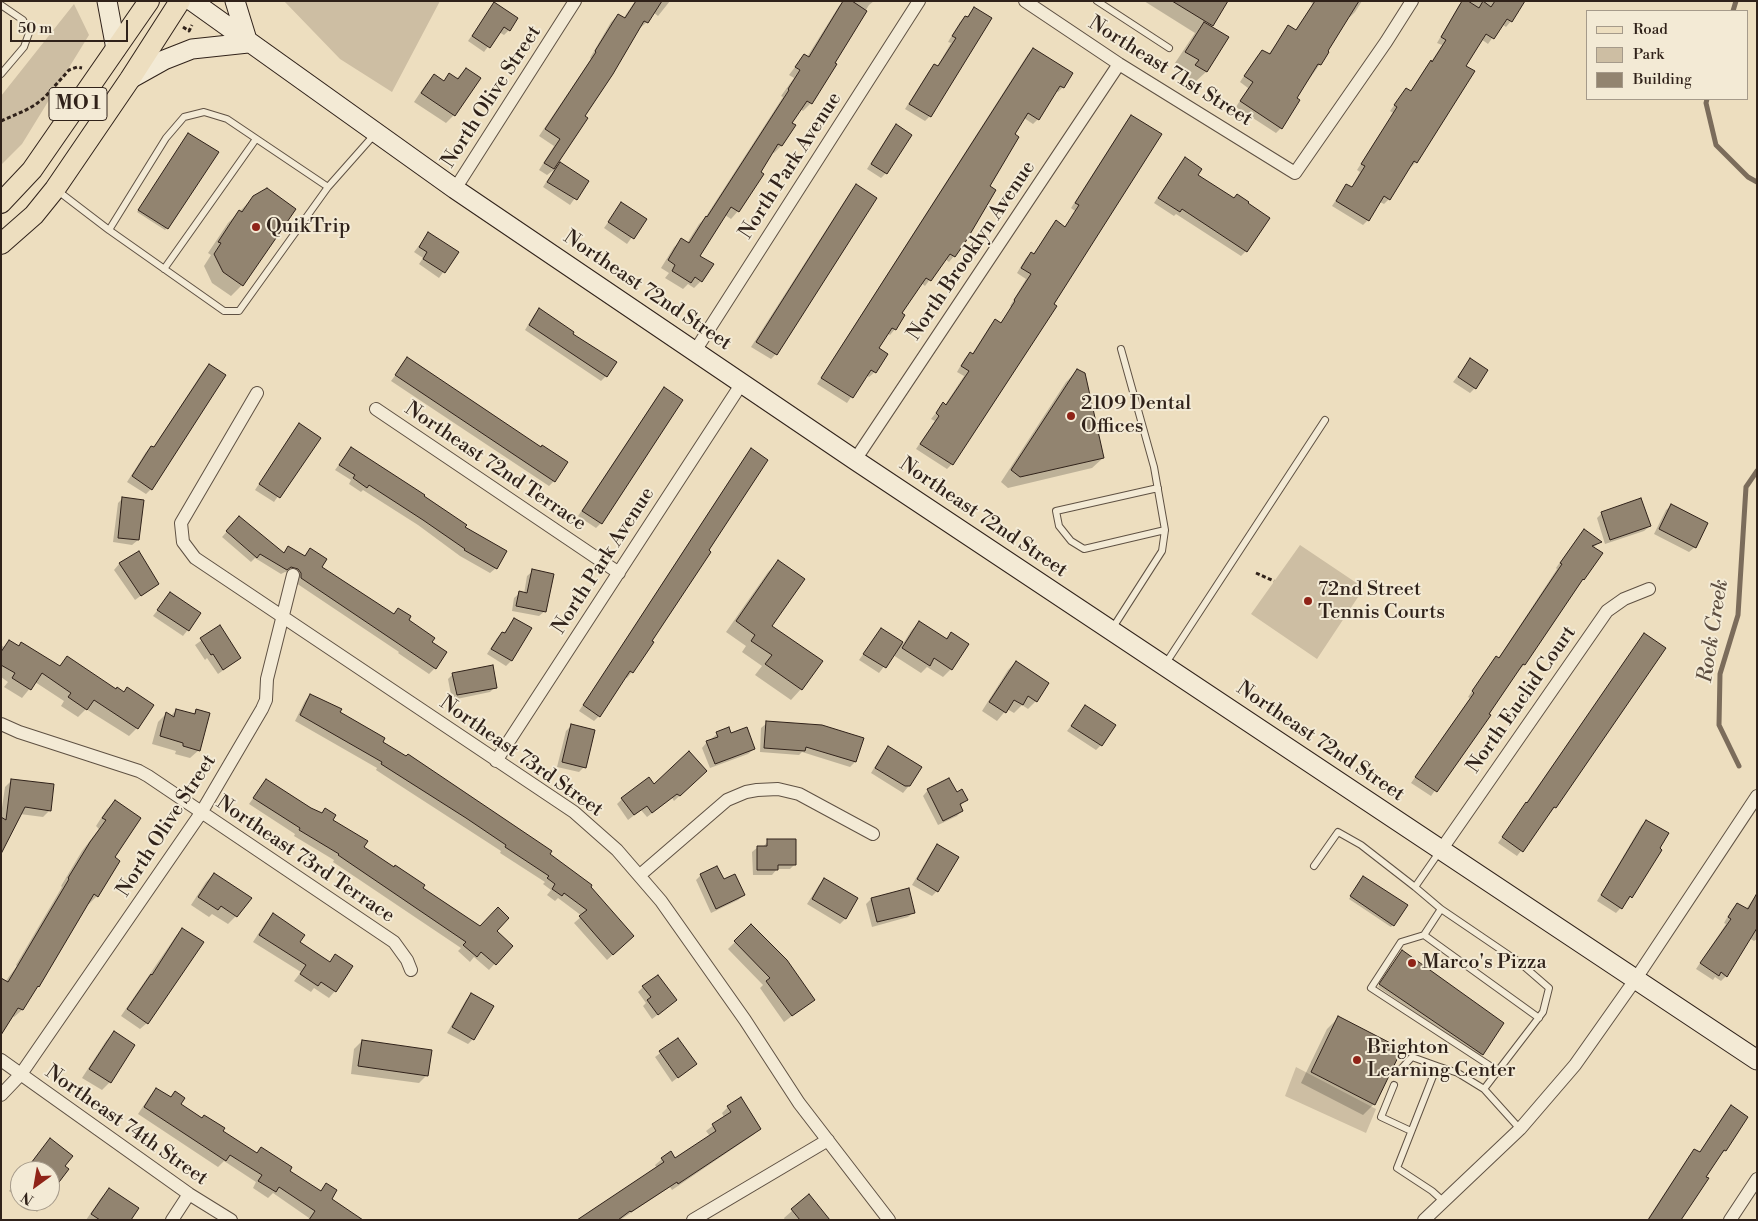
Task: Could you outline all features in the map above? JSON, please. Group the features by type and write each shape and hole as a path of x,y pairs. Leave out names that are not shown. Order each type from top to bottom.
{"main road":[{"path":"107,1 116,49"},
{"name":"MO 1","path":"1,203 32,170 149,1"},
{"name":"MO 1","path":"1,244 34,215 55,189 130,80 180,1"},
{"name":"Northeast 72nd Street","path":"192,1 248,43 455,189 855,460 1757,1060"},
{"path":"130,80 164,60 192,49 248,43 234,1"}],"street":[{"name":"North Olive Street","path":"455,189 575,1"},
{"name":"North Park Avenue","path":"695,351 919,1"},
{"name":"Northeast 71st Street","path":"1025,1 1119,64 1295,173 1386,42 1412,1"},
{"name":"North Brooklyn Avenue","path":"855,460 1119,64"},
{"name":"North Park Avenue","path":"496,760 742,383"},
{"name":"Northeast 73rd Street","path":"257,393 181,523 183,542 194,558 574,812 617,850 661,901 746,1020 799,1103 828,1140"},
{"name":"Northeast 72nd Terrace","path":"376,409 619,573"},
{"name":"North Olive Street","path":"1,1095 21,1074 201,813 262,709 266,700 267,679 294,575"},
{"name":"North Euclid Court","path":"1441,850 1607,611 1624,599 1649,589"},
{"name":"Northeast 73rd Terrace","path":"1,724 19,732 139,772 394,942 407,960 411,970"},
{"path":"640,875 727,800 746,792 757,790 778,790 799,794 873,834"},
{"path":"1424,1220 1520,1128 1575,1065 1635,980 1757,796"},
{"name":"Northeast 74th Street","path":"1,1060 189,1194 231,1220"},
{"path":"693,1220 828,1140 889,1220"},
{"path":"1730,1220 1757,1179"},
{"path":"172,1220 189,1194"}],"lane":[{"path":"1097,1 1169,48"},
{"path":"1,5 22,20 30,33 24,46 1,74"},
{"path":"109,230 166,138 184,117 204,112 227,119 328,187"},
{"path":"55,189 109,230 224,311 239,311 328,187 376,133"},
{"path":"164,269 256,139"},
{"path":"1111,630 1162,551 1165,530 1158,488 1121,349"},
{"path":"1164,666 1325,420"},
{"path":"1158,488 1056,511 1059,526 1071,541 1084,549 1165,530"},
{"path":"1314,866 1338,832 1361,844 1441,909 1520,962 1549,988 1543,1012 1484,1088"},
{"path":"1415,887 1441,850"},
{"path":"1441,909 1424,935 1401,942 1371,988 1498,1071"},
{"path":"1424,935 1539,1018"},
{"path":"1400,1070 1412,1057 1458,1073 1484,1088 1520,1128"},
{"path":"1437,1066 1397,1168 1432,1190 1443,1202"},
{"path":"1394,1085 1381,1117 1411,1131"}],"path":[{"path":"180,25 189,31 192,25"},
{"path":"1,121 24,112 45,97 69,70 78,67 87,71"},
{"path":"1256,573 1274,581"}],"green space":[{"path":"284,1 440,1 392,92 340,59"},
{"path":"74,4 89,35 22,144 1,165 1,96"},
{"name":"72nd Street Tennis Courts","path":"1300,545 1364,588 1317,659 1251,614"},
{"path":"1296,1067 1376,1109 1366,1133 1285,1096"}],"building":[{"path":"636,1 662,1 648,23 644,21 613,74 585,116 588,118 554,169 544,163 560,139 545,129 596,52 618,14 625,18"},
{"path":"843,1 852,1 867,11 812,104 807,101 792,123 796,125 782,146 778,144 761,172 764,174 739,212 731,207 700,256 714,264 702,282 695,277 691,283 672,271 675,265 668,260 681,238 689,243 707,217 789,90 800,70 795,67 804,54 809,57"},
{"path":"1172,1 1228,1 1213,26"},
{"path":"1315,1 1359,1 1321,65 1318,64 1297,98 1300,100 1282,129 1240,101 1253,82 1244,76 1262,50 1270,54 1288,25 1296,30"},
{"path":"1462,1 1468,1 1479,8 1483,1 1491,7 1495,1 1525,1 1512,22 1507,19 1494,39 1486,34 1466,66 1475,71 1417,163 1414,161 1390,200 1384,196 1369,221 1336,201 1346,184 1352,187 1365,166 1361,164 1397,107 1394,105 1406,88 1411,91 1446,40 1441,37"},
{"path":"494,2 518,18 510,31 504,27 490,48 472,36"},
{"path":"974,7 992,18 931,117 909,104 934,64 938,66 956,38 952,36 965,16 968,17"},
{"path":"1204,22 1229,37 1207,72 1195,65 1199,60 1185,52"},
{"path":"1033,48 1073,73 1064,88 1060,86 1039,120 1028,113 1015,134 1019,137 990,186 996,190 966,241 955,257 950,254 931,281 926,278 902,313 905,315 896,330 892,328 879,348 888,354 876,373 871,370 853,398 821,378"},
{"path":"466,68 481,78 455,116 421,93 434,74 444,81 449,73 458,79"},
{"path":"1131,115 1162,134 1054,304 1057,306 953,465 920,444 939,416 936,413 943,402 946,405 969,371 961,366 970,352 973,354 995,319 1001,323 1031,274 1021,268 1031,252 1034,254 1056,220 1065,227 1079,205 1075,203"},
{"path":"896,124 912,135 887,174 871,164"},
{"path":"188,133 219,152 168,229 138,210"},
{"path":"1185,157 1202,169 1198,175 1234,198 1237,194 1270,218 1247,252 1182,209 1180,212 1158,198"},
{"path":"560,162 589,181 577,200 547,182"},
{"path":"856,184 877,198 777,355 756,342"},
{"name":"QuikTrip","path":"267,188 296,209 243,286 223,272 214,254 221,243 218,242 239,210 242,212 253,196"},
{"path":"621,202 647,219 634,239 608,222"},
{"path":"428,232 459,252 445,273 423,259 427,252 419,247"},
{"path":"539,308 574,332 573,334 617,362 607,377 529,325"},
{"path":"407,357 541,447 542,445 568,462 555,482 395,375"},
{"path":"1470,358 1488,370 1476,389 1458,377"},
{"path":"209,364 226,375 152,490 132,476 151,446 154,447"},
{"name":"2109 Dental Offices","path":"1077,369 1085,373 1104,458 1020,477 1011,470"},
{"path":"664,387 683,400 602,524 582,511"},
{"path":"299,423 321,438 280,498 259,484"},
{"path":"351,447 425,495 467,525 465,527 507,551 497,569 464,550 423,520 369,485 367,488 353,478 355,475 339,465"},
{"path":"751,448 768,460 709,550 711,552 652,641 654,642 633,673 630,671 600,717 583,705"},
{"path":"122,497 144,500 139,540 118,538"},
{"path":"1641,498 1651,526 1610,540 1601,512"},
{"path":"1671,504 1708,523 1696,548 1659,529"},
{"path":"239,516 284,553 288,546 305,556 310,548 327,559 322,567 394,614 398,608 411,616 409,620 435,638 432,642 447,652 436,669 301,578 301,573 298,569 291,567 287,570 260,554 257,558 226,531"},
{"path":"1584,529 1602,542 1592,546 1603,553 1583,579 1525,665 1523,664 1489,714 1491,715 1437,792 1415,777 1474,693 1472,691 1496,656 1499,658"},
{"path":"139,551 159,584 141,596 119,563"},
{"path":"778,560 805,579 772,626 823,661 802,690 765,664 772,655 751,641 755,635 736,621"},
{"path":"532,569 554,574 546,612 516,606 519,591 527,593"},
{"path":"170,592 201,613 189,631 157,610"},
{"path":"514,618 532,628 512,661 491,649 502,632 505,633"},
{"path":"919,621 947,639 951,632 969,644 952,670 934,658 930,666 902,648"},
{"path":"220,625 241,658 223,670 200,638"},
{"path":"881,628 903,642 886,668 863,654"},
{"path":"1644,633 1666,648 1556,808 1554,807 1523,852 1502,837"},
{"path":"9,640 19,646 21,642 60,666 67,656 116,689 117,687 124,692 127,687 154,705 138,729 94,700 87,710 68,697 71,693 42,673 31,690 12,678 15,673 1,665 1,652"},
{"path":"1016,661 1049,683 1037,702 1028,696 1023,705 1014,700 1006,713 989,702"},
{"path":"493,665 497,688 457,695 452,673"},
{"path":"310,694 342,709 340,712 385,738 383,742 406,756 408,754 552,851 550,854 592,885 591,887 634,936 613,955 579,916 587,910 564,893 562,896 552,889 555,884 547,878 549,876 466,818 381,764 382,762 300,715"},
{"path":"1085,705 1116,725 1102,746 1071,726"},
{"path":"176,709 195,714 196,709 210,713 200,751 183,746 183,743 160,736 166,712 174,717"},
{"path":"766,721 822,725 864,738 856,762 806,747 805,751 764,748"},
{"path":"571,724 595,730 586,768 562,762"},
{"path":"729,727 731,733 747,727 755,749 715,764 706,741 718,737 716,732"},
{"path":"888,746 922,767 910,786 905,786 875,768"},
{"path":"689,751 707,771 680,796 677,794 652,813 647,806 634,815 621,798 649,777 654,784"},
{"path":"949,778 957,792 962,789 968,800 960,804 963,811 943,821 927,789"},
{"path":"11,779 54,784 51,811 25,807 1,854 1,817 6,820"},
{"path":"266,779 311,808 322,813 325,808 336,815 333,820 368,841 364,847 425,885 423,888 480,926 498,907 509,918 497,931 513,946 496,965 481,952 477,957 463,945 466,942 339,854 299,830 300,828 253,798"},
{"path":"115,800 141,818 115,857 120,861 98,897 94,894 39,987 23,1010 18,1008 1,1035 1,978 8,982 68,878 106,820 102,818"},
{"path":"1646,820 1669,833 1660,848 1662,850 1632,898 1630,896 1622,909 1601,895"},
{"path":"767,839 796,839 796,865 778,865 778,870 757,870 757,846 767,846"},
{"path":"937,844 959,857 938,892 917,879"},
{"path":"717,866 724,879 735,874 745,895 716,909 700,874"},
{"path":"214,873 252,898 237,917 221,906 218,910 198,897"},
{"path":"1363,876 1408,905 1394,926 1350,896"},
{"path":"824,878 858,898 846,919 812,899"},
{"path":"909,888 915,913 877,922 871,898"},
{"path":"1757,893 1757,928 1727,977 1721,972 1719,976 1700,963 1731,919 1728,917 1737,903 1748,909"},
{"path":"273,913 305,935 300,942 330,962 335,954 353,966 336,992 321,982 318,986 300,974 306,965 259,935"},
{"path":"751,924 787,960 815,1000 792,1016 766,981 770,978 734,941"},
{"path":"182,928 204,942 148,1024 127,1009 152,975"},
{"path":"1402,950 1504,1023 1483,1055 1379,984"},
{"path":"658,975 677,1000 658,1015 647,1000 651,997 642,986"},
{"path":"471,993 494,1006 474,1040 452,1027"},
{"name":"Brighton Learning Center","path":"1338,1016 1402,1049 1375,1105 1311,1072"},
{"path":"114,1031 135,1045 111,1083 89,1069"},
{"path":"678,1038 697,1064 678,1078 659,1051"},
{"path":"362,1040 432,1050 428,1076 358,1066"},
{"path":"156,1088 171,1097 175,1091 185,1098 181,1104 202,1118 204,1115 225,1128 223,1131 257,1153 261,1147 292,1167 290,1171 321,1191 326,1183 337,1190 332,1199 363,1220 309,1220 315,1211 279,1187 276,1192 258,1181 262,1175 230,1155 226,1161 144,1107"},
{"path":"741,1097 761,1129 678,1184 677,1182 618,1220 577,1220 664,1162 661,1158 671,1151 675,1158 716,1131 712,1124 731,1112 727,1106"},
{"path":"1731,1105 1748,1117 1706,1177 1709,1178 1681,1220 1648,1220 1694,1149 1700,1152"},
{"path":"50,1138 73,1156 65,1166 69,1169 60,1181 60,1161 33,1161"},
{"path":"109,1188 139,1208 131,1220 100,1220 91,1214"},
{"path":"809,1194 830,1220 800,1220 791,1209"}],"waterway":[{"name":"Rock Creek","path":"1733,10 1736,1"},
{"name":"Rock Creek","path":"1707,100 1716,145 1748,177 1757,182"},
{"name":"Rock Creek","path":"1739,766 1719,725 1720,674 1738,615 1746,487 1757,471"}],"place":[{"name":"QuikTrip","path":"256,227"},
{"name":"2109 Dental Offices","path":"1071,416"},
{"name":"72nd Street Tennis Courts","path":"1308,601"},
{"name":"Marco's Pizza","path":"1412,963"},
{"name":"Brighton Learning Center","path":"1357,1060"}]}
